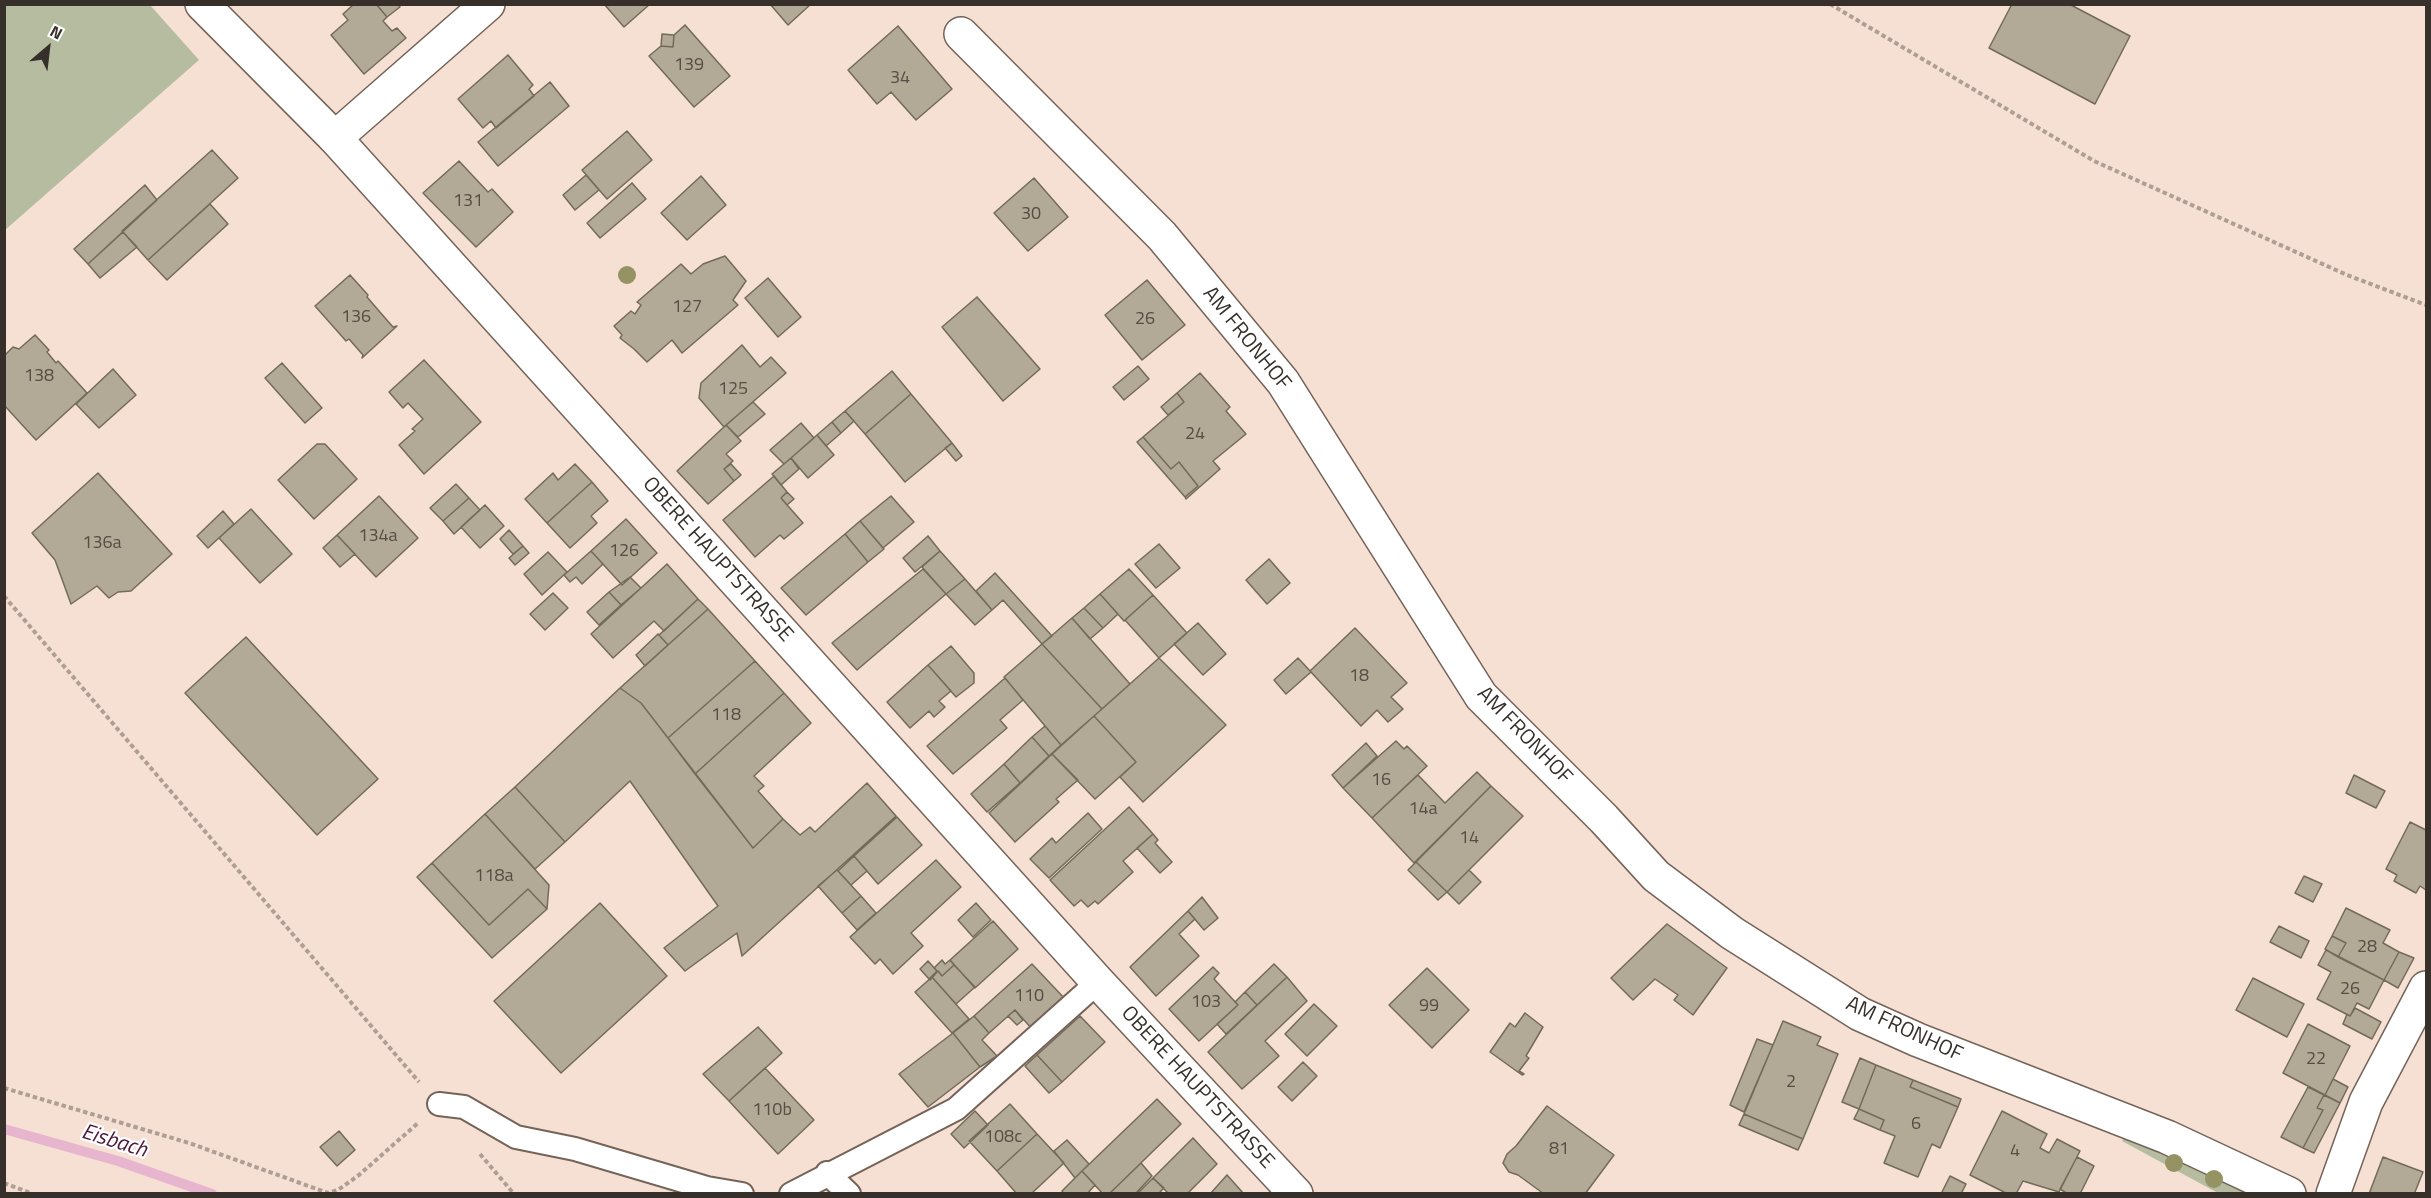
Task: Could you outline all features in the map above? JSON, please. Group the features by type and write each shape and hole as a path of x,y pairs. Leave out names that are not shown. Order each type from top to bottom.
{"street":[{"name":"OBERE HAUPTSTRASSE","path":"202,4 335,138 1098,982 1296,1194"},
{"path":"335,138 488,4"},
{"name":"AM FRONHOF","path":"961,34 1162,236 1283,382 1481,696 1604,819 1656,876 1732,933 1860,1014 1928,1044 2167,1137 2289,1194"},
{"path":"2333,1194 2366,1102 2427,988"}],"lane":[{"path":"791,1194 827,1173 956,1109 1098,982"},
{"path":"438,1104 464,1107 516,1137 575,1149 707,1188 742,1194"},
{"path":"827,1173 849,1194"}],"path":[{"path":"1830,4 2094,161 2348,274 2427,305"},
{"path":"4,596 438,1104 359,1175 338,1190 328,1193 189,1143 4,1088"},
{"path":"4,1183 33,1194"}],"green space":[{"path":"5,4 150,5 199,60 5,230"},
{"path":"2124,1138 2262,1193 2218,1193 2122,1141"}],"building":[{"path":"354,4 376,4 387,17 383,21 392,31 397,28 406,38 364,74 331,35 348,20 343,14"},
{"path":"376,4 398,4 400,7 387,17"},
{"path":"604,4 650,4 624,27"},
{"path":"770,4 811,4 788,25"},
{"path":"2012,4 2069,4 2130,36 2095,104 1989,48"},
{"path":"685,25 730,76 694,107 649,56 661,46 673,47 674,35"},
{"path":"898,26 952,89 916,120 891,92 877,104 848,70"},
{"path":"662,34 674,35 673,47 661,46"},
{"path":"508,55 533,85 529,89 534,96 496,128 491,121 483,128 458,99"},
{"path":"550,82 569,106 498,166 478,142"},
{"path":"627,131 652,160 607,199 582,170"},
{"path":"212,150 238,178 148,260 122,231"},
{"path":"459,161 488,192 492,189 513,212 476,247 423,193"},
{"path":"586,175 599,190 575,210 563,195"},
{"path":"701,176 726,205 687,240 661,213"},
{"path":"1034,178 1068,217 1028,251 994,213"},
{"path":"632,183 646,199 600,238 587,223"},
{"path":"145,185 157,200 88,264 74,249"},
{"path":"210,204 228,224 167,280 148,260"},
{"path":"123,232 137,247 100,278 88,264"},
{"path":"725,256 746,281 733,300 738,305 682,353 672,340 647,362 620,338 622,335 614,326 631,311 635,314 641,305 637,302 681,264 691,274 703,264"},
{"path":"350,275 393,327 397,326 362,358 363,355 349,339 346,341 315,306"},
{"path":"768,278 801,317 778,337 745,298"},
{"path":"1147,280 1185,325 1142,360 1105,315"},
{"path":"977,297 1040,369 1003,401 942,327"},
{"path":"35,335 49,350 47,352 56,363 58,361 87,393 36,440 4,405 5,355 13,347 19,349"},
{"path":"742,345 760,367 771,357 786,373 724,427 699,398 701,383"},
{"path":"424,360 481,422 424,474 399,445 415,431 412,429 423,419 408,403 403,408 389,392"},
{"path":"282,363 322,408 305,423 265,378"},
{"path":"1138,366 1149,379 1124,400 1113,387"},
{"path":"113,369 136,395 99,428 76,404"},
{"path":"892,371 911,394 865,434 845,411"},
{"path":"1200,373 1230,407 1226,411 1246,434 1213,461 1220,469 1186,499 1185,497 1198,486 1179,462 1171,469 1143,437 1184,402 1177,393"},
{"path":"1177,393 1184,402 1168,415 1161,407"},
{"path":"911,394 952,443 905,482 865,434"},
{"path":"753,402 765,414 738,437 726,425"},
{"path":"845,411 854,421 841,433 832,422"},
{"path":"832,422 841,433 826,446 817,435"},
{"path":"801,423 814,438 784,464 770,450"},
{"path":"726,425 741,441 726,454 733,461 724,469 734,481 708,504 677,471"},
{"path":"817,435 834,455 808,478 791,458"},
{"path":"1143,437 1171,469 1179,462 1198,486 1185,497 1137,442"},
{"path":"952,443 962,456 956,461 945,448"},
{"path":"317,444 325,444 357,479 314,519 278,480"},
{"path":"791,458 799,469 781,485 772,474"},
{"path":"575,464 592,482 547,523 525,499 553,473 558,480"},
{"path":"731,464 741,475 734,481 724,469"},
{"path":"98,473 172,554 131,591 118,592 109,598 97,586 71,604 55,560 32,533"},
{"path":"774,476 787,492 781,498 803,523 784,539 780,535 755,557 723,520"},
{"path":"592,482 608,501 591,516 597,523 570,548 547,523"},
{"path":"456,484 469,498 443,521 430,508"},
{"path":"787,492 794,499 787,505 781,498"},
{"path":"379,496 418,538 376,577 337,535"},
{"path":"891,496 914,522 883,548 860,521"},
{"path":"469,498 480,510 454,534 443,521"},
{"path":"485,505 504,526 480,548 461,527"},
{"path":"251,509 292,554 260,583 219,538"},
{"path":"223,511 234,524 208,548 197,536"},
{"path":"626,519 657,553 622,585 591,551"},
{"path":"860,521 884,549 868,562 845,534"},
{"path":"509,530 523,546 513,554 500,539"},
{"path":"845,534 868,562 806,615 781,588"},
{"path":"337,535 355,554 340,567 323,548"},
{"path":"928,536 940,551 915,572 903,558"},
{"path":"1159,544 1180,568 1156,588 1135,564"},
{"path":"523,546 529,553 515,565 509,558"},
{"path":"591,551 603,564 582,584 576,577 570,582 564,575"},
{"path":"940,551 965,579 946,594 922,567"},
{"path":"548,552 567,572 542,595 524,574"},
{"path":"1269,559 1290,583 1267,604 1246,580"},
{"path":"667,564 698,599 664,631 654,621 613,658 591,634"},
{"path":"923,569 946,594 857,670 832,643"},
{"path":"1129,569 1153,595 1124,621 1100,594"},
{"path":"995,573 1052,636 1042,644 1003,600 992,610 976,591"},
{"path":"630,577 641,588 621,605 609,592"},
{"path":"965,579 992,610 975,625 946,594"},
{"path":"609,592 621,605 599,625 587,612"},
{"path":"553,593 568,608 545,630 530,614"},
{"path":"1100,594 1118,614 1103,628 1084,608"},
{"path":"1153,595 1187,633 1159,658 1125,620"},
{"path":"698,599 708,609 668,645 659,635"},
{"path":"1084,608 1103,628 1090,639 1072,618"},
{"path":"708,609 755,661 668,738 641,703 620,688"},
{"path":"1072,618 1130,684 1102,709 1042,644"},
{"path":"1198,623 1226,654 1203,675 1174,644"},
{"path":"1355,628 1407,683 1391,697 1403,709 1388,722 1377,710 1361,726 1310,671"},
{"path":"658,634 668,645 645,666 636,655"},
{"path":"246,637 378,779 317,835 185,693"},
{"path":"1042,644 1102,709 1061,745 1004,677"},
{"path":"951,646 974,673 974,683 956,697 928,665"},
{"path":"1159,658 1226,725 1143,802 1120,777 1136,762 1094,716"},
{"path":"1298,658 1311,672 1286,694 1274,680"},
{"path":"755,661 784,693 695,774 668,738"},
{"path":"928,665 951,691 939,701 945,707 934,717 929,711 910,728 887,702"},
{"path":"1005,678 1023,700 1000,720 1007,728 953,774 927,746"},
{"path":"620,688 641,703 753,848 783,819 800,835 810,827 815,832 867,783 896,816 742,956 737,933 685,971 664,948 718,906 630,781 565,842 515,787"},
{"path":"784,693 811,723 754,776 764,786 758,791 783,819 753,848 695,774"},
{"path":"1094,716 1136,762 1095,799 1052,754"},
{"path":"1045,726 1061,745 1049,756 1032,737"},
{"path":"1032,737 1049,756 1020,783 1004,764"},
{"path":"1396,741 1404,749 1407,746 1427,766 1372,818 1343,788"},
{"path":"1366,743 1377,756 1343,788 1332,775"},
{"path":"1052,754 1078,780 1056,799 1059,802 1015,842 989,813"},
{"path":"1004,764 1020,783 987,812 971,794"},
{"path":"1477,772 1491,786 1414,863 1372,818 1418,775 1445,803"},
{"path":"2354,775 2385,791 2376,808 2346,793"},
{"path":"1491,786 1523,816 1447,892 1416,862"},
{"path":"515,787 565,842 535,869 485,814"},
{"path":"1129,807 1153,834 1123,861 1133,872 1098,904 1095,901 1088,907 1081,900 1074,906 1050,880"},
{"path":"1088,813 1102,829 1049,878 1030,859 1052,838 1056,843"},
{"path":"485,814 549,885 547,909 528,889 489,925 432,863"},
{"path":"897,817 922,845 878,884 854,856"},
{"path":"2410,822 2426,830 2426,890 2420,886 2416,893 2394,881 2397,875 2386,869"},
{"path":"1153,834 1158,840 1155,843 1172,862 1160,873 1137,848"},
{"path":"854,856 867,871 851,885 838,871"},
{"path":"936,860 961,887 911,933 923,946 893,974 880,959 875,964 850,937"},
{"path":"1416,862 1447,892 1438,900 1408,870"},
{"path":"432,863 489,925 528,889 547,909 492,958 417,877"},
{"path":"837,870 861,896 842,913 818,886"},
{"path":"1469,870 1481,882 1459,904 1447,892"},
{"path":"2304,876 2322,884 2313,902 2295,893"},
{"path":"861,896 876,913 857,930 842,913"},
{"path":"1202,897 1218,918 1204,930 1188,911"},
{"path":"600,903 667,976 561,1073 494,1001"},
{"path":"976,903 991,920 973,937 958,920"},
{"path":"2346,908 2390,930 2383,943 2399,952 2384,980 2338,957 2346,943 2332,936"},
{"path":"1188,911 1195,919 1179,934 1199,956 1156,996 1130,967"},
{"path":"993,921 1018,949 975,988 950,960"},
{"path":"1667,924 1727,968 1693,1015 1674,1000 1678,995 1655,979 1633,1000 1611,978"},
{"path":"2279,926 2309,941 2301,958 2270,942"},
{"path":"2332,936 2346,943 2338,957 2325,949"},
{"path":"2326,950 2384,980 2369,1009 2357,1003 2350,1016 2317,999 2331,972 2318,965"},
{"path":"2399,952 2414,958 2398,988 2384,980"},
{"path":"942,960 945,964 950,960 954,965 942,976 938,971 930,980 937,971 934,968"},
{"path":"928,961 937,971 929,979 920,969"},
{"path":"1032,964 1066,1000 1033,1030 1015,1010 989,1033 974,1016"},
{"path":"1274,964 1287,977 1257,1005 1245,992"},
{"path":"954,965 975,987 956,1004 932,977 938,971 942,976"},
{"path":"1213,967 1219,973 1214,979 1238,1005 1199,1041 1169,1009"},
{"path":"1427,968 1469,1010 1432,1048 1389,1005"},
{"path":"932,977 969,1019 952,1033 915,992"},
{"path":"1287,977 1307,1001 1265,1041 1279,1056 1242,1089 1208,1052"},
{"path":"2253,978 2304,1004 2287,1037 2236,1010"},
{"path":"1245,992 1257,1005 1226,1034 1217,1024 1238,1005 1235,1002"},
{"path":"1314,1004 1337,1026 1307,1056 1285,1034"},
{"path":"2355,1008 2381,1022 2372,1039 2343,1024 2347,1014 2350,1016"},
{"path":"1015,1010 1023,1020 1017,1025 1008,1016"},
{"path":"1525,1013 1543,1027 1526,1056 1529,1058 1519,1071 1524,1074 1522,1075 1490,1052 1510,1023 1515,1027"},
{"path":"974,1016 989,1033 982,1040 997,1056 980,1067 953,1033"},
{"path":"1080,1016 1105,1042 1062,1082 1037,1055"},
{"path":"1783,1021 1821,1037 1817,1045 1838,1054 1803,1139 1744,1114"},
{"path":"2308,1024 2350,1046 2325,1095 2283,1073"},
{"path":"758,1027 782,1053 729,1101 703,1074"},
{"path":"953,1033 980,1067 928,1107 899,1074"},
{"path":"1757,1039 1773,1045 1744,1112 1730,1105"},
{"path":"1037,1055 1062,1082 1049,1093 1025,1066"},
{"path":"1860,1058 1876,1065 1859,1109 1842,1102"},
{"path":"1303,1062 1317,1076 1292,1101 1278,1087"},
{"path":"1876,1065 1913,1080 1910,1087 1958,1107 1940,1148 1932,1144 1918,1177 1884,1163 1895,1136 1880,1130 1884,1120 1859,1109"},
{"path":"765,1068 814,1120 778,1154 729,1101"},
{"path":"2333,1079 2348,1087 2340,1103 2325,1095"},
{"path":"1913,1080 1961,1099 1958,1107 1910,1087"},
{"path":"2308,1087 2324,1095 2317,1108 2323,1110 2303,1148 2281,1137"},
{"path":"2324,1095 2340,1103 2314,1153 2303,1148 2323,1110 2317,1108"},
{"path":"1157,1099 1181,1124 1109,1194 1103,1194 1082,1171"},
{"path":"1010,1104 1037,1134 997,1171 969,1141"},
{"path":"1547,1106 1614,1155 1585,1194 1544,1194 1518,1175 1509,1172 1503,1163 1507,1154"},
{"path":"1859,1109 1884,1120 1880,1130 1854,1119"},
{"path":"975,1111 988,1125 964,1148 951,1134"},
{"path":"2002,1111 2047,1134 2040,1148 2049,1153 2057,1139 2080,1151 2059,1192 2023,1181 2016,1194 2008,1194 1970,1175"},
{"path":"1744,1114 1803,1139 1798,1150 1739,1125"},
{"path":"339,1131 355,1150 337,1166 320,1147"},
{"path":"1037,1134 1064,1163 1031,1194 1017,1194 997,1171"},
{"path":"1193,1138 1217,1164 1187,1194 1169,1194 1153,1178"},
{"path":"1067,1140 1089,1164 1075,1178 1054,1151"},
{"path":"2077,1157 2094,1166 2080,1194 2068,1194 2060,1189"},
{"path":"2383,1157 2423,1172 2415,1192 2418,1194 2369,1194"},
{"path":"1141,1163 1152,1176 1135,1194 1109,1194"},
{"path":"1082,1171 1095,1185 1087,1194 1064,1194 1062,1191"},
{"path":"1227,1175 1244,1194 1210,1194"},
{"path":"1950,1176 1966,1184 1961,1194 1941,1194"},
{"path":"1153,1178 1164,1188 1158,1194 1137,1194"}],"waterway":[{"name":"Eisbach","path":"4,1129 118,1161 212,1194"}]}
